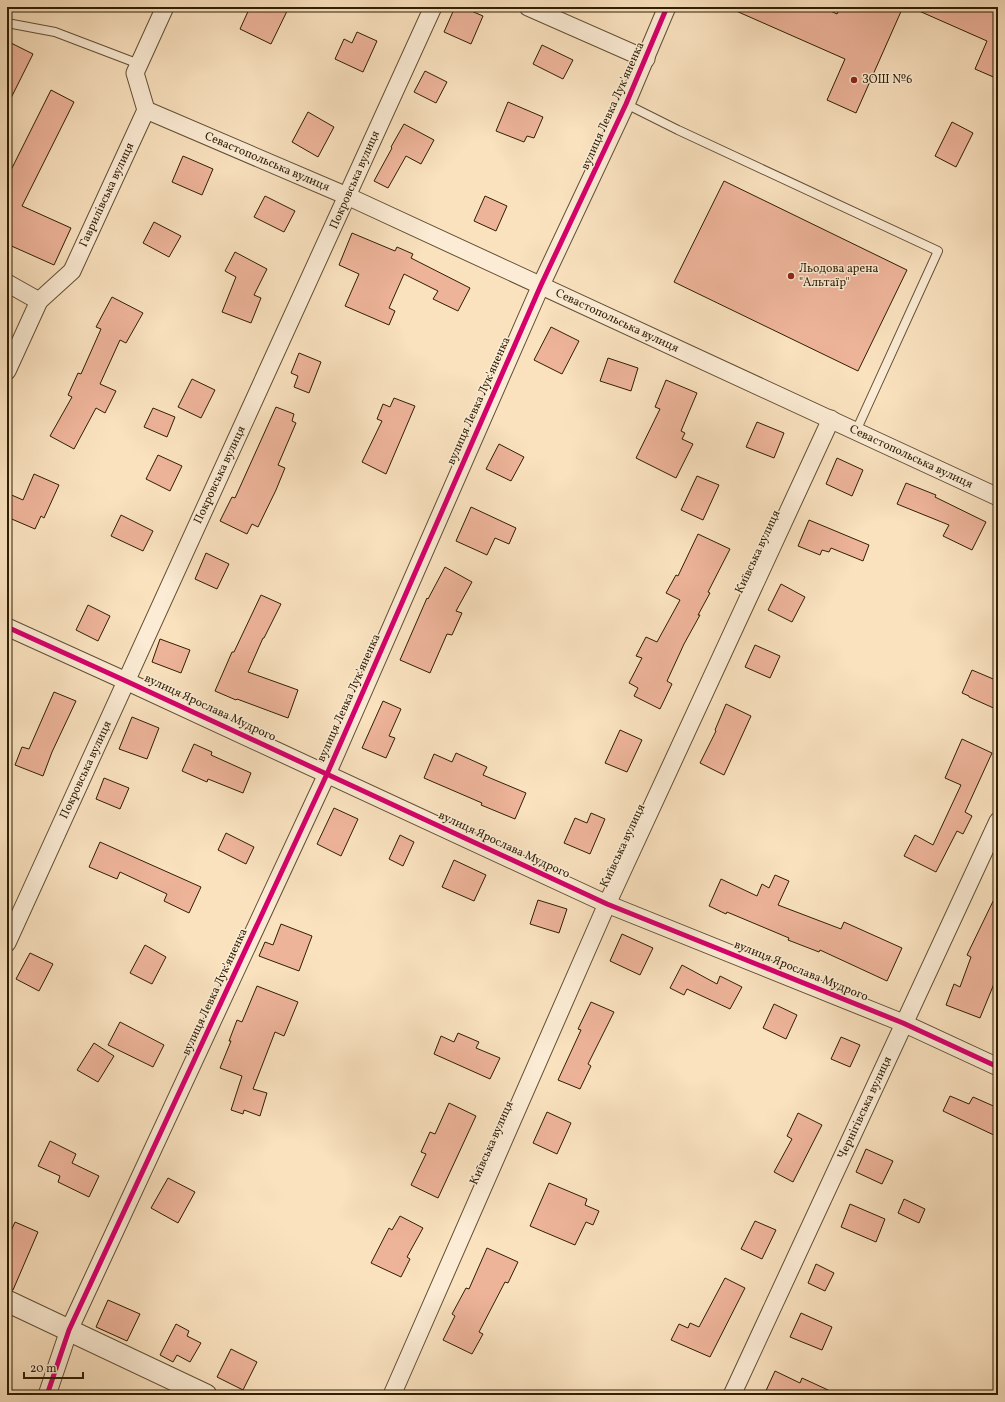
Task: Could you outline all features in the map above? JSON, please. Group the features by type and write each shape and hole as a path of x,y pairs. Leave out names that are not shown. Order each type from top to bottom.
{"street":[{"path":"146,110 135,73 165,7"},
{"name":"Покровська вулиця","path":"7,943 433,7"},
{"path":"528,7 646,59"},
{"name":"вулиця Левка Лук'яненка","path":"47,1395 69,1330 327,774 541,285 626,104 667,7"},
{"name":"Севастопольська вулиця","path":"146,110 347,196 998,497"},
{"name":"Гаврилівська вулиця","path":"7,371 39,302 72,271 146,110"},
{"path":"7,283 39,302"},
{"name":"Київська вулиця","path":"392,1395 607,904 831,419"},
{"name":"вулиця Ярослава Мудрого","path":"7,627 607,904 904,1023 998,1067"},
{"name":"Чернігівська вулиця","path":"732,1395 998,821"},
{"path":"7,1301 206,1395"}],"lane":[{"path":"7,23 55,32 139,64"},
{"path":"626,104 678,130 938,251 856,431"}],"building":[{"path":"250,7 289,7 271,44 240,29"},
{"path":"455,7 462,7 483,16 471,44 444,32"},
{"name":"ЗОШ №6","path":"727,7 822,7 837,14 841,7 903,7 856,113 827,100 845,59"},
{"path":"910,7 998,7 998,79 975,69 987,41"},
{"path":"357,32 377,41 363,72 335,59 344,39 352,43"},
{"path":"7,41 33,54 7,106"},
{"path":"542,45 573,60 563,79 533,64"},
{"path":"425,71 447,82 436,103 414,92"},
{"path":"51,90 74,102 22,206 71,228 54,265 7,244 7,178"},
{"path":"508,102 543,117 534,138 527,136 524,142 496,131"},
{"path":"308,112 334,127 318,157 292,142"},
{"path":"952,122 973,133 956,167 935,156"},
{"path":"404,124 434,140 421,164 406,156 388,188 374,181"},
{"path":"183,156 213,169 202,195 172,182"},
{"name":"Льодова арена \"Альтаїр\"","path":"724,181 907,270 858,371 674,282"},
{"path":"265,196 295,211 284,232 254,217"},
{"path":"485,196 507,206 496,231 474,221"},
{"path":"154,222 181,236 169,257 143,243"},
{"path":"352,233 395,251 397,247 413,254 411,258 470,288 458,311 433,299 438,291 404,274 389,308 395,311 389,325 345,306 359,274 339,265"},
{"path":"235,252 267,269 254,295 261,298 251,323 222,312 236,277 225,271"},
{"path":"112,297 143,313 126,343 120,340 100,384 116,391 105,413 96,408 74,449 50,436 72,397 68,395 78,373 81,374 101,329 96,327"},
{"path":"551,327 579,341 562,374 534,360"},
{"path":"299,353 321,362 309,393 294,387 298,376 291,373"},
{"path":"608,358 638,368 631,391 600,381"},
{"path":"192,379 215,390 201,418 178,407"},
{"path":"666,380 697,393 681,431 685,433 682,439 693,444 676,478 636,458 660,409 655,407"},
{"path":"394,398 415,406 386,474 362,462 382,421 377,419 383,404 390,407"},
{"path":"276,407 294,414 292,421 296,423 278,465 285,468 276,490 258,527 252,524 247,534 220,521 232,497 235,498"},
{"path":"153,408 175,417 167,437 144,427"},
{"path":"757,422 784,433 774,458 746,447"},
{"path":"499,444 524,457 511,481 486,469"},
{"path":"158,455 182,466 170,491 146,479"},
{"path":"837,458 863,470 852,496 826,484"},
{"path":"34,474 59,485 44,518 41,516 35,529 7,517 7,493 23,500"},
{"path":"697,476 719,485 703,520 681,510"},
{"path":"906,483 936,495 935,497 986,522 972,550 943,536 949,525 897,504"},
{"path":"471,507 516,528 509,544 495,538 487,555 456,541"},
{"path":"121,515 153,531 143,551 111,536"},
{"path":"809,520 869,545 863,561 831,548 829,552 822,550 820,555 798,546"},
{"path":"698,534 730,549 708,592 710,593 698,615 700,615 684,644 667,681 672,684 660,709 634,696 638,688 629,683 642,658 636,656 646,637 657,642 680,600 666,593 676,575 678,576"},
{"path":"206,553 229,564 217,589 195,579"},
{"path":"445,567 472,582 456,611 462,613 452,635 447,634 430,673 400,660 427,598 428,599"},
{"path":"781,584 805,597 792,622 768,610"},
{"path":"261,595 281,604 263,638 248,672 298,690 288,718 215,691 232,652 234,652"},
{"path":"88,605 110,616 98,641 76,630"},
{"path":"160,639 190,650 181,673 152,662"},
{"path":"755,645 780,656 770,678 745,667"},
{"path":"972,670 998,681 998,710 962,693"},
{"path":"54,692 76,701 52,752 43,776 15,765 22,747 29,749"},
{"path":"383,701 401,709 389,736 395,738 386,758 362,748"},
{"path":"726,704 751,716 724,775 700,763 716,731 715,730"},
{"path":"132,717 159,728 147,759 119,749"},
{"path":"620,730 642,740 627,772 605,763"},
{"path":"962,739 992,753 965,812 972,816 963,834 957,831 936,872 904,856 915,835 933,845 961,785 945,778"},
{"path":"194,744 212,752 211,755 251,773 243,793 208,779 207,782 182,771"},
{"path":"456,753 487,767 483,775 526,793 515,819 481,805 482,803 424,778 434,754 452,762"},
{"path":"104,778 129,788 120,809 96,799"},
{"path":"334,808 358,819 341,856 317,844"},
{"path":"591,813 605,819 590,854 564,843 575,818 587,823"},
{"path":"226,833 254,847 246,864 218,850"},
{"path":"400,835 414,842 403,866 389,859"},
{"path":"100,842 201,887 189,913 164,901 167,894 120,872 117,879 89,867"},
{"path":"454,860 486,875 474,901 442,887"},
{"path":"775,875 789,881 778,905 841,929 844,922 902,948 887,981 820,950 819,952 788,940 789,938 709,906 721,879 757,896 762,884 769,888"},
{"path":"998,891 998,974 980,1018 946,1005 954,984 960,987 971,957 967,955"},
{"path":"538,900 567,909 559,933 530,924"},
{"path":"281,924 312,936 299,971 259,956 265,942 273,945"},
{"path":"622,934 653,948 640,975 610,961"},
{"path":"145,945 166,957 152,984 130,973"},
{"path":"30,953 53,964 39,991 16,979"},
{"path":"682,965 717,984 720,976 742,987 730,1009 687,989 684,995 670,988"},
{"path":"257,986 298,1002 284,1036 275,1032 253,1089 267,1093 260,1116 244,1110 243,1114 231,1110 242,1076 220,1068 231,1041 229,1041 237,1020 242,1022"},
{"path":"591,1002 614,1012 588,1064 591,1066 580,1089 558,1080 581,1030 578,1029"},
{"path":"774,1004 797,1015 786,1039 763,1028"},
{"path":"120,1022 164,1045 153,1067 108,1045"},
{"path":"458,1033 479,1042 476,1048 500,1058 490,1079 434,1054 441,1036 454,1042"},
{"path":"841,1037 860,1045 850,1067 831,1059"},
{"path":"94,1043 114,1056 98,1082 77,1070"},
{"path":"950,1096 969,1104 973,1097 998,1108 998,1137 943,1111"},
{"path":"449,1103 476,1116 438,1198 411,1185 426,1154 421,1152 430,1132 435,1134"},
{"path":"547,1112 571,1123 557,1154 533,1143"},
{"path":"798,1113 822,1125 793,1182 774,1172 792,1139 787,1136"},
{"path":"50,1141 76,1154 72,1163 99,1176 89,1197 58,1182 60,1176 38,1166"},
{"path":"866,1149 893,1161 882,1184 856,1172"},
{"path":"168,1178 195,1192 178,1223 151,1208"},
{"path":"549,1183 587,1199 585,1205 599,1211 593,1225 586,1222 575,1245 530,1226"},
{"path":"904,1199 925,1209 919,1223 898,1213"},
{"path":"850,1204 885,1219 876,1242 841,1227"},
{"path":"400,1216 423,1228 407,1257 410,1259 401,1277 371,1263 389,1228 392,1230"},
{"path":"755,1221 776,1230 762,1259 741,1249"},
{"path":"15,1222 38,1232 13,1290 7,1289 7,1240"},
{"path":"487,1248 518,1262 508,1283 505,1282 479,1332 483,1334 472,1354 443,1340 455,1316 452,1314 466,1288 469,1289"},
{"path":"816,1264 834,1273 825,1291 808,1283"},
{"path":"725,1278 745,1288 710,1357 671,1340 679,1324 688,1328 690,1323 699,1327"},
{"path":"108,1300 140,1314 127,1341 96,1327"},
{"path":"801,1313 832,1327 822,1350 790,1337"},
{"path":"176,1324 189,1331 187,1336 201,1343 190,1362 177,1355 173,1362 160,1355"},
{"path":"231,1349 257,1362 243,1390 217,1377"},
{"path":"775,1371 800,1383 802,1378 839,1395 764,1395"}],"cycle path":[{"path":"47,1395 69,1330 327,774 541,285 626,104 667,7"},
{"path":"7,627 607,904 903,1023 998,1067"}],"place":[{"name":"ЗОШ №6","path":"854,80"},
{"name":"Льодова арена \"Альтаїр\"","path":"791,276"}]}
